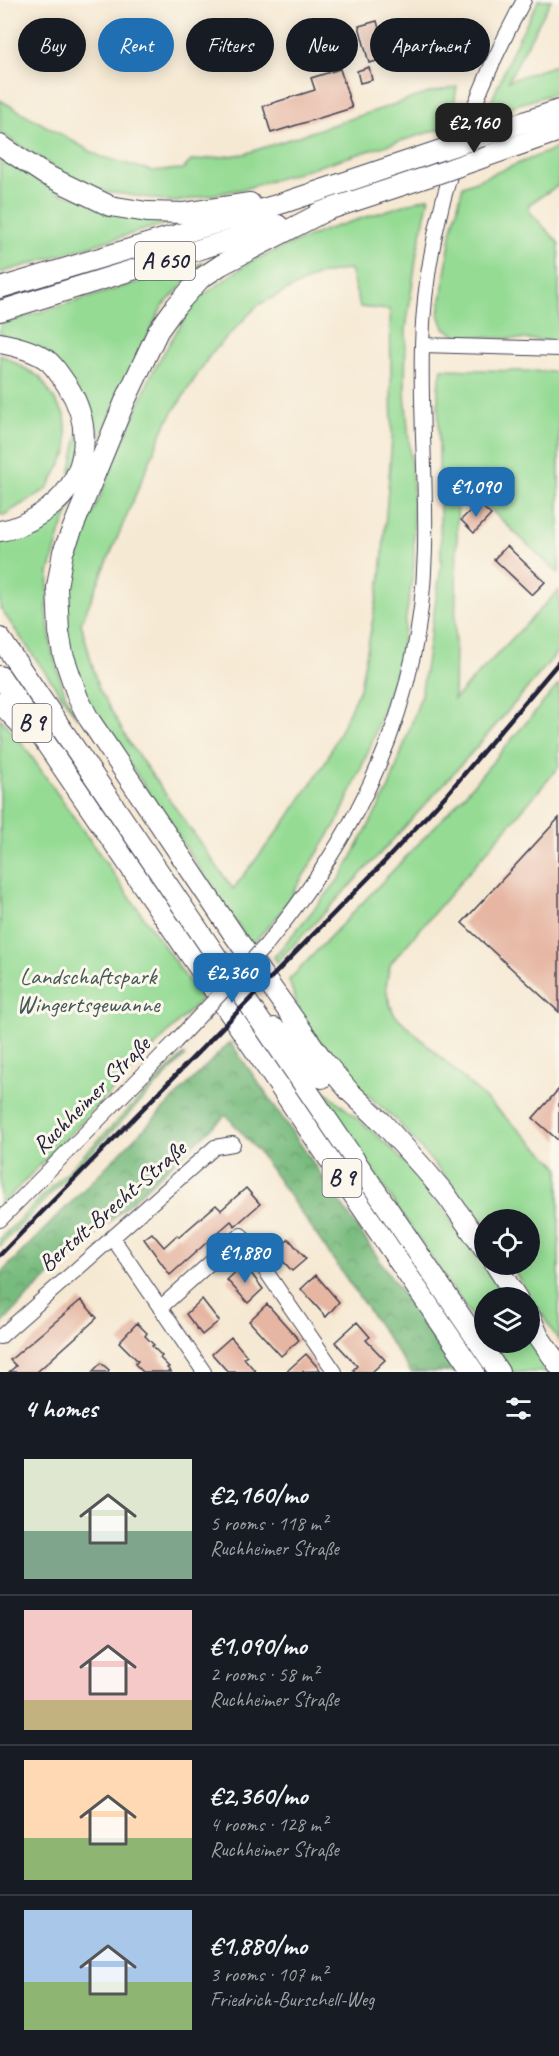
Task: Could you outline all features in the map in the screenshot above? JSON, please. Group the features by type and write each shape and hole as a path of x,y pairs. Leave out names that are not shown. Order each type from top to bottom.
{"highway":[{"name":"A 650","path":"0,288 283,202 559,110"},
{"name":"A 650","path":"0,311 329,209 559,131"},
{"path":"0,145 44,174 110,206 147,212 184,213 238,204 283,202"},
{"path":"329,209 221,265 200,279 158,331 111,431 63,552 57,587 58,632 67,671 78,698 120,766 323,1060 350,1092 382,1122 400,1143"},
{"path":"0,343 25,348 47,360 74,396 81,417 83,436 83,453 77,476 65,493 49,508 28,522 0,531"},
{"name":"B 9","path":"0,638 499,1372"},
{"name":"B 9","path":"0,675 474,1372"},
{"path":"0,704 65,771"},
{"name":"B 9","path":"257,1017 284,1035 350,1107 400,1143 447,1196 474,1235"},
{"path":"540,1327 559,1347"},
{"path":"540,1338 559,1366"}],"street":[{"name":"Ruchheimer Straße","path":"0,1220 175,1042 266,945 317,879 374,780 414,655 423,592 427,537 422,345 425,297 440,211 472,108 502,41 524,0"},
{"path":"422,345 559,350"},
{"name":"Bertolt-Brecht-Straße","path":"0,1337 214,1147 233,1144"},
{"path":"160,1308 242,1235 335,1372"},
{"path":"112,1237 204,1372"}],"green space":[{"path":"539,0 551,0 508,81 559,64 559,92 486,114 516,43"},
{"path":"457,87 450,126 247,188 176,202 88,189 0,133 0,100 99,156 152,171 183,169 191,161 244,154 432,92"},
{"path":"559,147 559,185 529,204 529,211 559,243 559,341 457,336 444,328 439,314 452,229 463,186"},
{"path":"0,157 62,194 181,219 0,273"},
{"path":"429,197 417,253 406,329 405,393 413,488 414,566 399,662 371,745 339,819 279,915 251,945 96,714 78,679 69,645 65,600 70,567 153,371 194,302 251,261 328,229","holes":["350,269 360,307 390,310 392,439 381,576 360,688 325,763 285,822 233,889 130,744 98,687 81,623 166,423 210,355 258,305 318,275"]},
{"path":"203,263 162,307 121,390 61,530 49,573 47,611 51,647 65,694 78,719 0,608 0,537 65,501 84,403 0,334 0,324"},
{"path":"0,354 40,377 65,416 68,451 47,489 4,515 0,515"},
{"path":"442,369 559,372 559,574 458,479 454,699 559,590 559,650 421,809 277,962 274,957 341,877 389,788 421,696 441,567 438,387"},
{"path":"559,684 559,767 391,963 386,989 394,1014 559,1167 559,1341 540,1312 540,1287 524,1287 516,1275 540,1275 540,1209 474,1211 397,1121 343,1073 300,1015 289,980 461,799"},
{"name":"Landschaftspark Wingertsgewanne","path":"0,718 24,746 201,999 0,1206"},
{"path":"230,1042 456,1372 411,1372 261,1155 226,1115 29,1295 0,1326 0,1274"},
{"path":"184,1054 185,1056 0,1246 0,1239"},
{"path":"309,1077 390,1147 425,1184 474,1252 474,1275 490,1275 499,1287 474,1287 474,1320"},
{"path":"540,1348 556,1372 509,1372 497,1353 540,1353"}],"building":[{"path":"370,23 370,63 369,63 359,26"},
{"path":"369,67 372,80 360,83 358,71"},
{"path":"330,72 341,72 352,108 271,133 263,106 315,90 311,78"},
{"path":"478,503 491,515 474,533 461,520"},
{"path":"507,546 545,582 532,595 494,559"},
{"path":"559,818 559,1012 462,923"},
{"path":"559,1089 559,1141 533,1118"},
{"path":"246,1188 260,1204 235,1226 231,1221 170,1275 144,1239 152,1233 164,1247 216,1205 221,1210"},
{"path":"289,1239 306,1259 292,1271 275,1252"},
{"path":"244,1264 263,1289 248,1303 227,1280"},
{"path":"316,1275 339,1302 326,1317 301,1289"},
{"path":"202,1299 219,1321 202,1335 186,1314"},
{"path":"81,1300 97,1318 37,1372 9,1372 16,1366 10,1360"},
{"path":"267,1304 299,1340 281,1356 249,1321"},
{"path":"357,1322 370,1337 366,1340 385,1360 372,1372 353,1370 357,1366 335,1342"},
{"path":"137,1323 147,1333 145,1336 162,1356 160,1358 171,1372 143,1372 135,1364 138,1361 119,1342"},
{"path":"231,1337 247,1356 244,1358 256,1372 228,1372 212,1354"},
{"path":"306,1354 321,1371 287,1371"},
{"path":"101,1363 109,1370 108,1372 92,1372"}],"railway":[{"path":"0,1255 384,862 448,793 559,662"}]}
